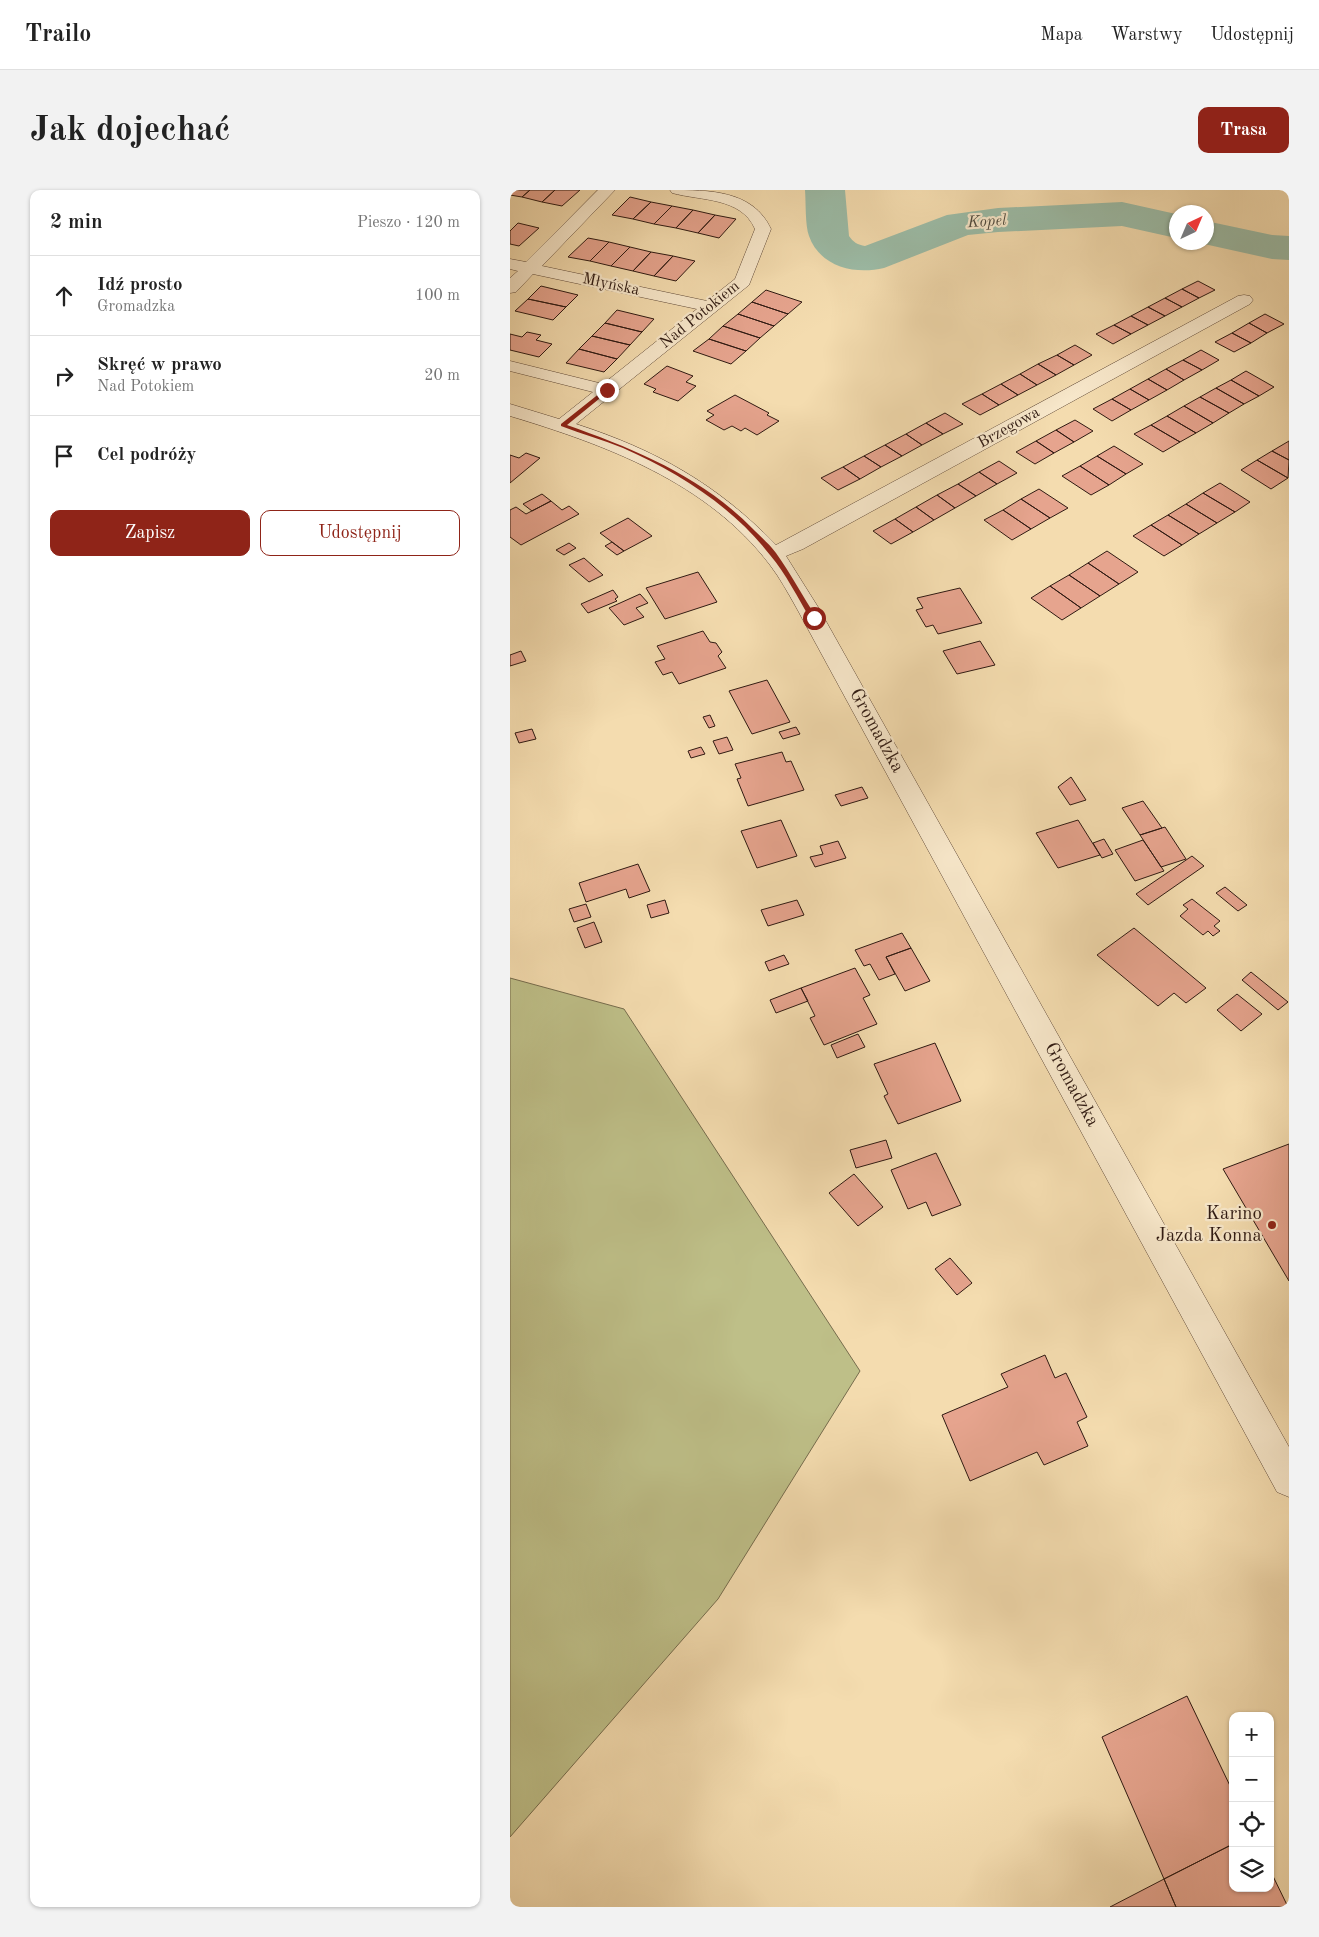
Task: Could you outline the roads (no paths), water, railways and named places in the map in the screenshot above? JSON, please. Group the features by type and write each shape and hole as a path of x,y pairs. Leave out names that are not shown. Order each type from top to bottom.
{"street":[{"path":"510,288 607,190"},
{"name":"Nad Potokiem","path":"563,425 743,282 763,229 757,217 751,210 738,203 678,190"},
{"name":"Młyńska","path":"510,264 712,307"},
{"name":"Brzegowa","path":"773,554 805,540 1244,300"},
{"path":"510,366 607,390"},
{"name":"Gromadzka","path":"510,410 563,425 624,447 690,481 725,506 773,554 807,607 1289,1480"}],"waterway":[{"name":"Kopel","path":"825,190 829,236 838,250 851,257 869,259 961,224 998,220 1122,214 1169,224"},
{"name":"Kopel","path":"1214,235 1272,247 1289,248"}],"place":[{"name":"Karino Jazda Konna","path":"1272,1225"}]}
